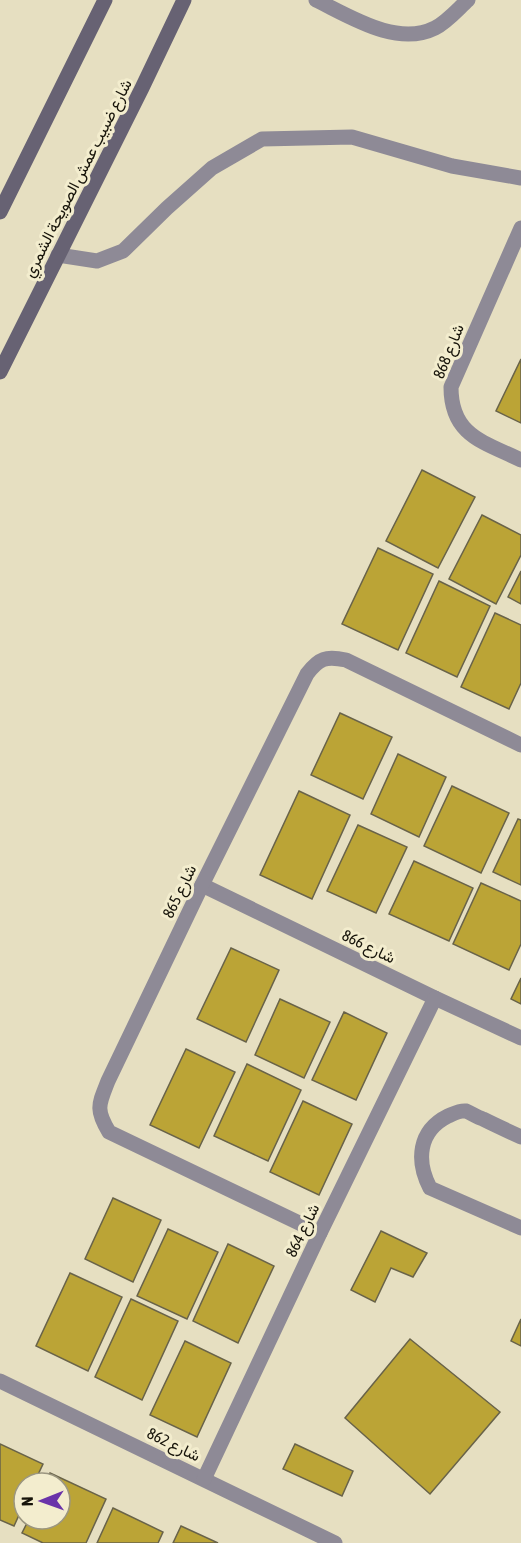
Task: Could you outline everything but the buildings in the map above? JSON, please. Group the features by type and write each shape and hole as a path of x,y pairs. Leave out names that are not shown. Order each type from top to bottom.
{"street":[{"path":"0,212 4,195 105,0"},
{"name":"شارع ضبيب عمش الصويحة الشمري","path":"0,372 184,0"},
{"path":"316,0 333,4 378,29 392,34 408,35 437,27 468,0"},
{"path":"58,255 97,261 123,251 212,168 262,139 352,137 452,166 521,178"},
{"name":"شارع 868","path":"521,228 451,387 451,401 462,427 475,438 521,460"},
{"name":"شارع 865","path":"320,1233 109,1132 101,1119 99,1102 202,885 307,674 315,664 322,659 333,657 346,660 521,745"},
{"name":"شارع 866","path":"202,885 521,1038"},
{"name":"شارع 864","path":"204,1479 320,1233 435,998"},
{"path":"521,1137 464,1111 453,1113 433,1126 426,1137 421,1163 430,1188 521,1228"},
{"name":"شارع 862","path":"0,1381 333,1543"}]}
